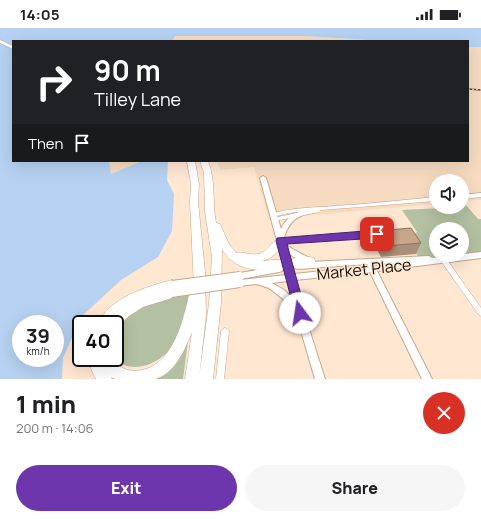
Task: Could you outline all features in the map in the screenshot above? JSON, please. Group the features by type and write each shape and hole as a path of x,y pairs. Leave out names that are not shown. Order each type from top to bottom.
{"highway":[{"path":"0,38 12,44"},
{"path":"0,42 12,48"},
{"path":"191,162 195,184 194,202 199,246 200,272 200,315 192,379"},
{"path":"200,162 204,172 204,215 212,256 214,311"},
{"path":"204,162 209,174 214,219 227,247 235,258 246,264 261,266 288,265 310,261"},
{"path":"206,379 217,283 216,242 208,205 210,183"},
{"path":"227,247 246,258 259,259 271,254 282,243"},
{"path":"111,367 119,374 131,378 143,377 155,372 164,365 173,355 185,334 200,272"},
{"path":"112,315 127,302 150,291 171,289"},
{"path":"121,315 136,304 171,289"},
{"path":"98,367 105,379"}],"street":[{"path":"263,178 300,313 320,379"},
{"path":"469,196 481,195"},
{"path":"274,217 284,211 429,200"},
{"path":"274,217 331,208"},
{"path":"282,243 285,224 294,216 302,213"},
{"path":"282,243 390,233"},
{"path":"282,243 296,255 310,261 357,262"},
{"name":"Market Place","path":"469,256 481,255"},
{"name":"Market Place","path":"240,279 253,281 371,265 429,261"},
{"name":"Market Place","path":"171,289 240,279 288,265 357,262 371,265"},
{"path":"442,262 481,313"},
{"path":"371,265 427,379"},
{"path":"253,281 263,282 278,289 288,298 300,313"},
{"path":"220,379 225,331"}],"shaded area":[{"path":"175,36 306,36 368,40 172,40"},
{"path":"469,47 481,47 481,200 469,201 469,174 429,174 429,205 313,215 269,221 254,167 221,170 217,162 469,162"},
{"path":"109,162 140,162 111,174"}],"green space":[{"path":"469,208 478,219 481,219 481,255 469,256 469,222 429,222 429,258 420,259 407,240 417,232 402,210 429,209 429,214 469,214"},
{"path":"189,295 183,330 175,343 160,359 151,364 131,367 124,365 124,319 135,309 170,298"},
{"path":"188,341 183,379 146,379"}],"water":[{"path":"0,28 481,28 481,47 469,47 469,40 368,40 306,36 175,36 173,40 12,40 12,162 109,162 111,174 140,162 168,162 167,180 174,194 172,231 158,257 121,280 83,315 72,315 72,338 64,356 64,315 12,315 12,367 63,367 62,379 0,379"}],"building":[{"path":"411,228 421,243 386,246 377,231"}],"railway":[{"path":"469,89 481,90"}],"route":[{"path":"300,313 281,241 377,234"}]}
